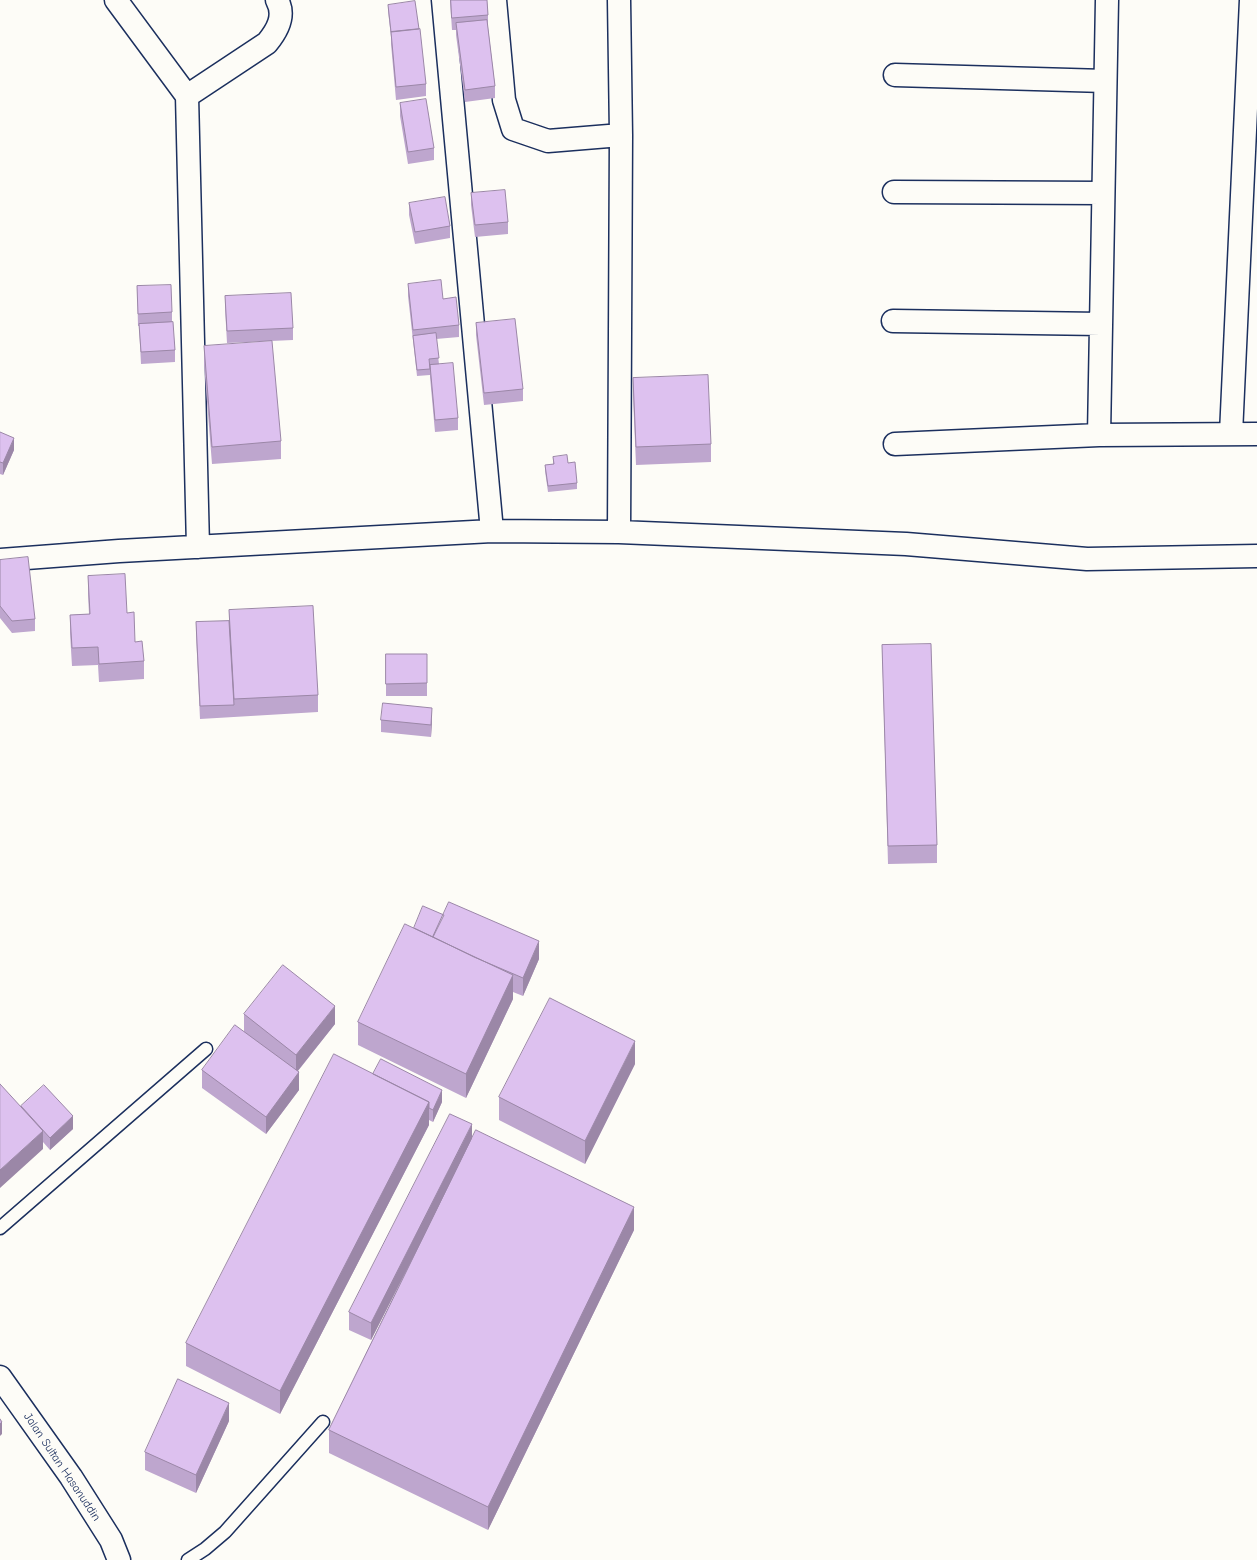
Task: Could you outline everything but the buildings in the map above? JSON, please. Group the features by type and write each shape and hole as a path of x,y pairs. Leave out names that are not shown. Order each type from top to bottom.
{"street":[{"path":"116,0 187,96 198,547"},
{"path":"187,96 267,43 276,32 281,18 280,4 278,0"},
{"path":"443,0 492,531"},
{"path":"494,0 504,100 513,129 548,141 621,135"},
{"path":"619,0 621,135 619,532"},
{"path":"1099,436 1107,0"},
{"path":"1231,434 1251,0"},
{"path":"895,75 1105,81"},
{"path":"894,192 1103,193"},
{"path":"893,321 1100,324"},
{"path":"895,444 1099,436 1257,434"},
{"path":"0,560 198,547 492,531 619,532 906,544 1087,559 1257,556"},
{"name":"Jalan Sultan Hasanuddin","path":"0,1377 71,1477 111,1540 119,1560"}],"lane":[{"path":"0,1228 206,1049"},
{"path":"188,1560 205,1549 225,1532 323,1422"}]}
